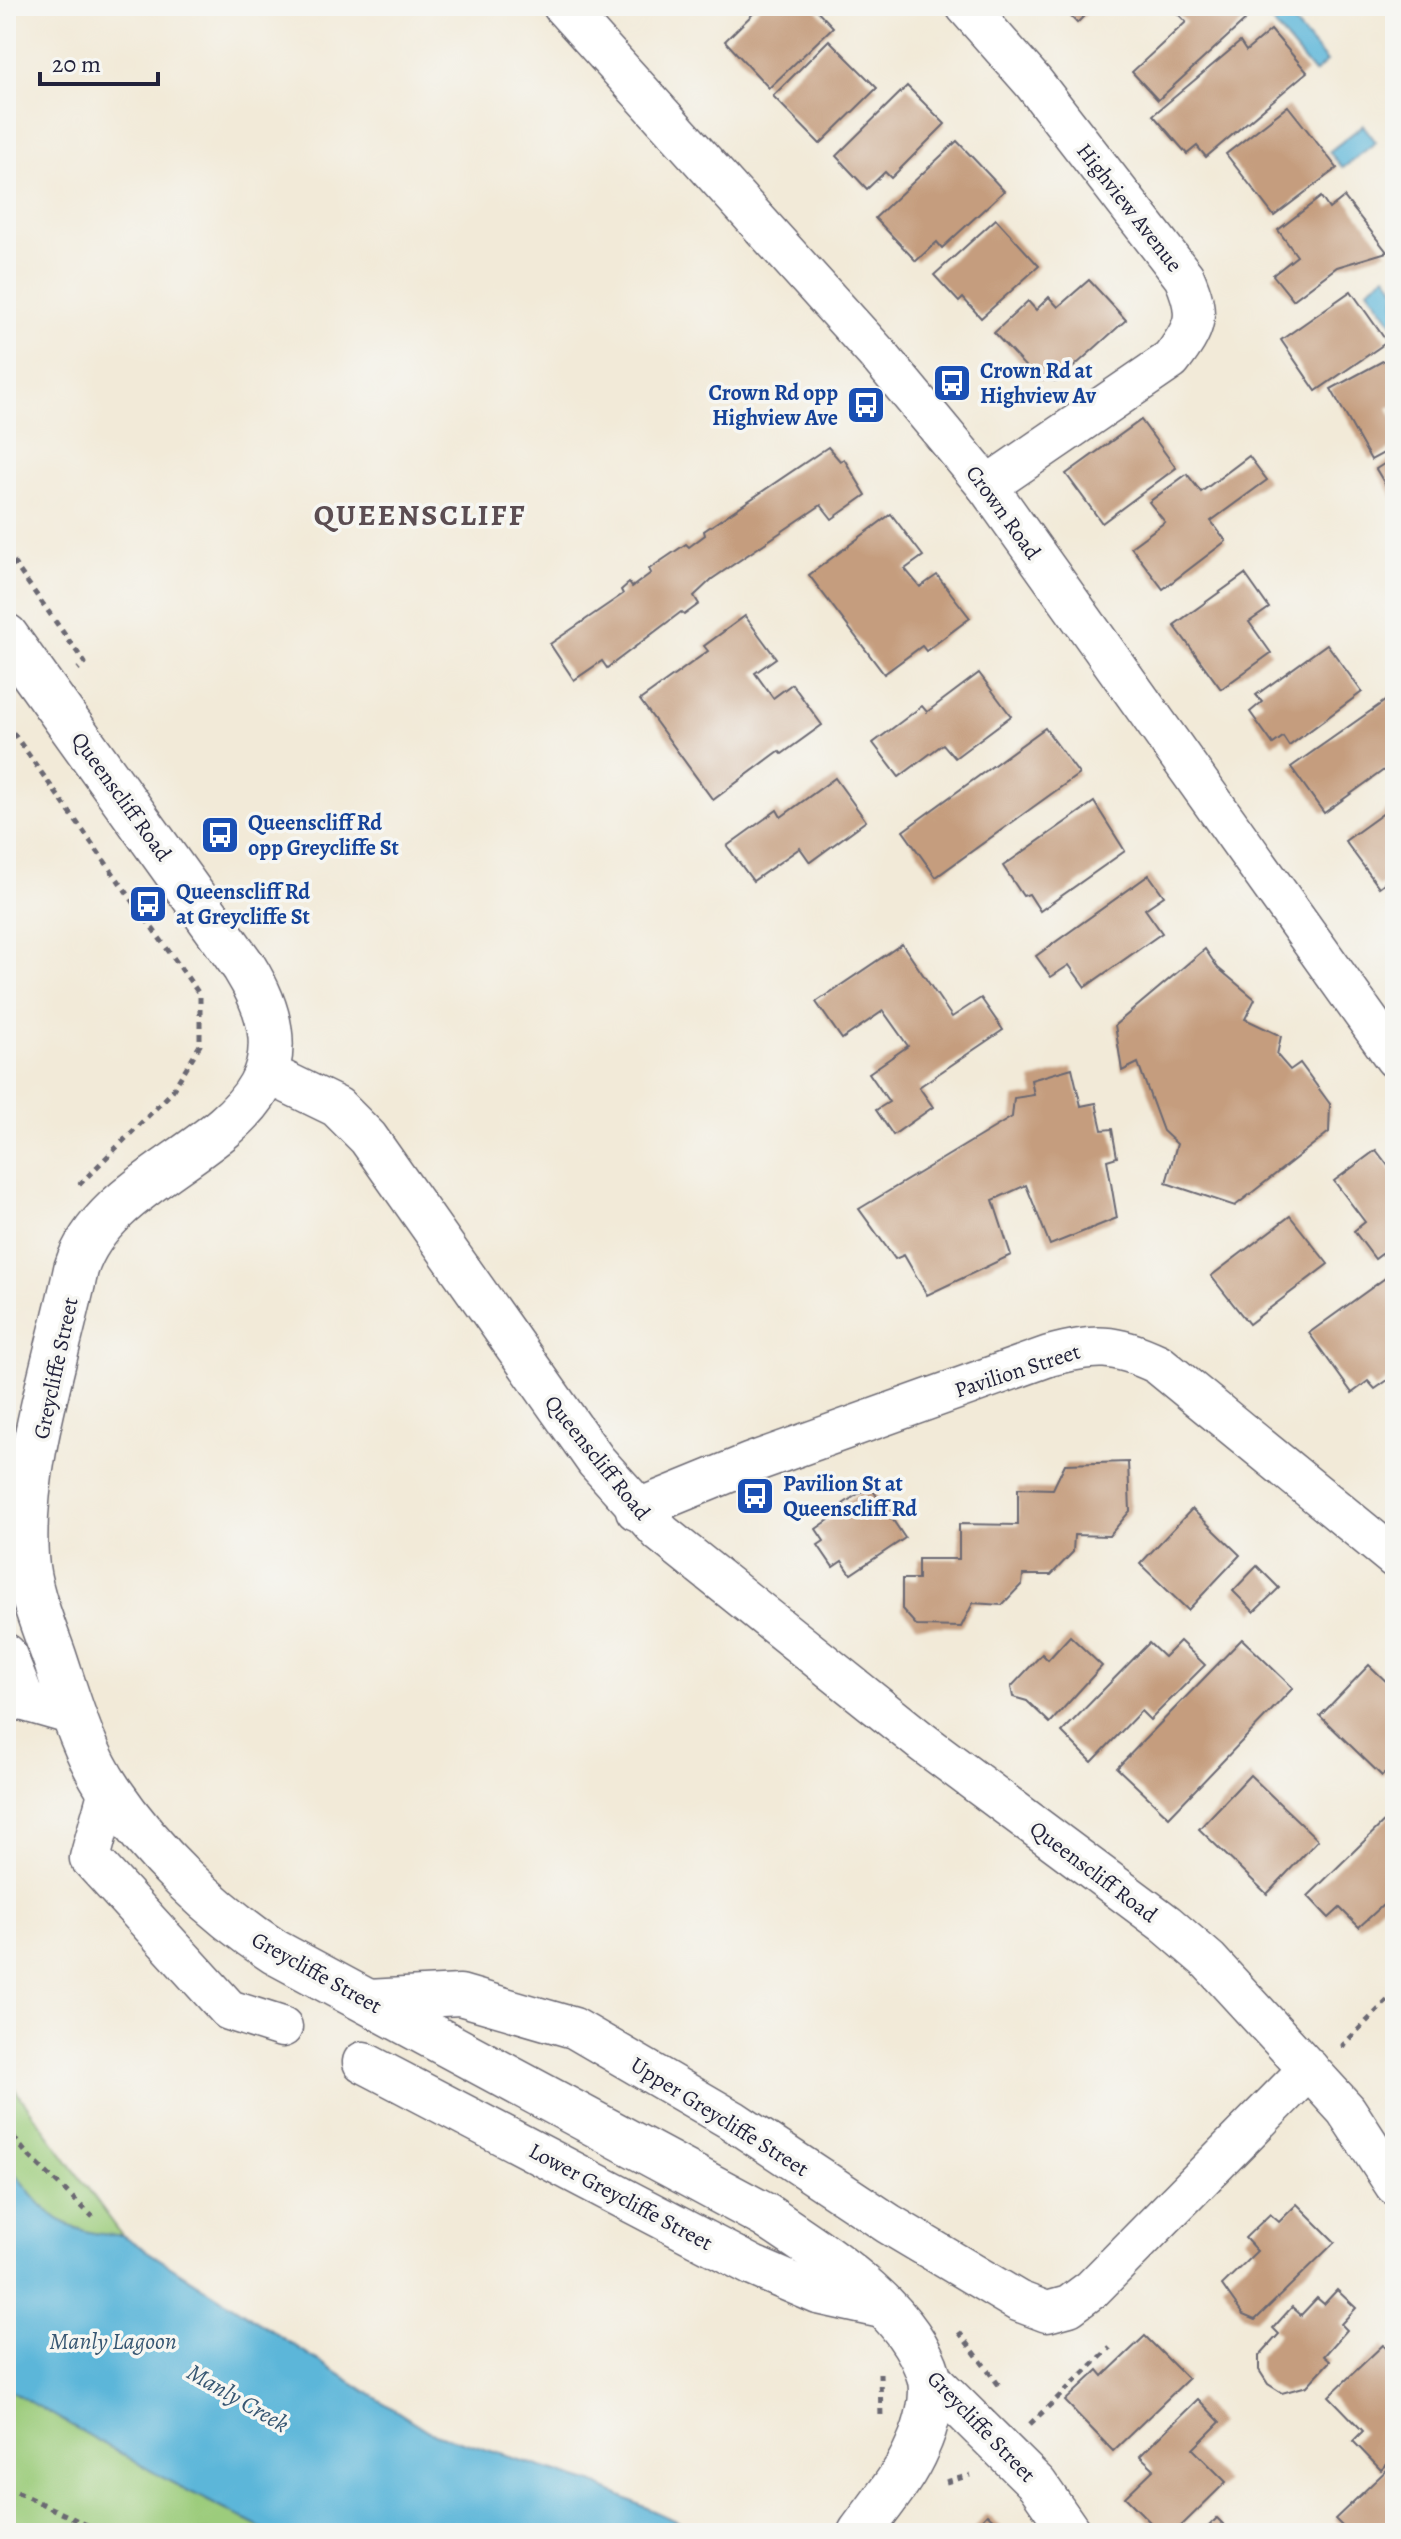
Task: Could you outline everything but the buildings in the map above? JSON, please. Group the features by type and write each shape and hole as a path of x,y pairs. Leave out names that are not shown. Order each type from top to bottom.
{"main road":[{"name":"Queenscliff Road","path":"6,636 260,992 271,1025 265,1072"},
{"name":"Greycliffe Street","path":"265,1072 246,1105 229,1124 114,1211 89,1240 76,1269 28,1498 26,1558 38,1610 74,1715 109,1790 168,1860 245,1932 766,2216 818,2251 886,2309 916,2346 930,2378"},
{"path":"860,2533 919,2444 927,2418 930,2378"}],"street":[{"name":"Crown Road","path":"563,6 880,357 987,486 1395,1058"},
{"name":"Highview Avenue","path":"966,6 1033,82 1184,277 1196,305 1192,333 1171,360 987,486"},
{"name":"Queenscliff Road","path":"265,1072 337,1107 368,1138 596,1461 636,1510 922,1742 1166,1924 1244,1996 1346,2110 1395,2185"},
{"name":"Pavilion Street","path":"636,1510 751,1463 1049,1356 1086,1346 1111,1347 1128,1350 1158,1364 1395,1558"},
{"path":"6,1654 25,1701 74,1715"},
{"path":"109,1790 90,1858 229,2010 282,2027"},
{"name":"Upper Greycliffe Street","path":"368,2000 460,1995 574,2028 732,2120 901,2231 1018,2301 1047,2312 1069,2306 1092,2289 1309,2069"},
{"name":"Lower Greycliffe Street","path":"363,2062 753,2266 818,2294 886,2309"},
{"name":"Greycliffe Street","path":"930,2378 1037,2484 1071,2533"}],"path":[{"path":"6,552 85,663"},
{"path":"6,723 200,995 200,1045 171,1093 79,1182 72,1194"},
{"path":"1343,2045 1395,1993"},
{"path":"6,2128 27,2154 93,2217"},
{"path":"1028,2426 1110,2348"},
{"path":"879,2367 882,2388 879,2431"},
{"path":"941,2484 984,2472"},
{"path":"6,2487 104,2533"}],"green space":[{"path":"6,2077 122,2235 96,2236 48,2216 6,2162"},
{"path":"6,2388 171,2482 271,2533 6,2533"}],"water":[{"path":"1280,6 1327,62 1314,73 1265,14"},
{"path":"1363,125 1376,142 1343,168 1329,152"},
{"path":"1386,275 1395,287 1395,326 1368,289"},
{"name":"Manly Lagoon","path":"6,2162 30,2193 54,2216 82,2230 122,2235 428,2431 592,2483 702,2533 271,2533 171,2482 6,2388"}],"place":[{"name":"Crown Rd at Highview Av","path":"952,383"},
{"name":"Crown Rd opp Highview Ave","path":"866,405"},
{"name":"Queenscliff Rd opp Greycliffe St","path":"220,835"},
{"name":"Queenscliff Rd at Greycliffe St","path":"148,904"},
{"name":"Pavilion St at Queenscliff Rd","path":"755,1496"}],"district":[{"name":"QUEENSCLIFF","path":"420,515"}],"water label":[{"name":"Manly Creek","path":"238,2398"}]}
